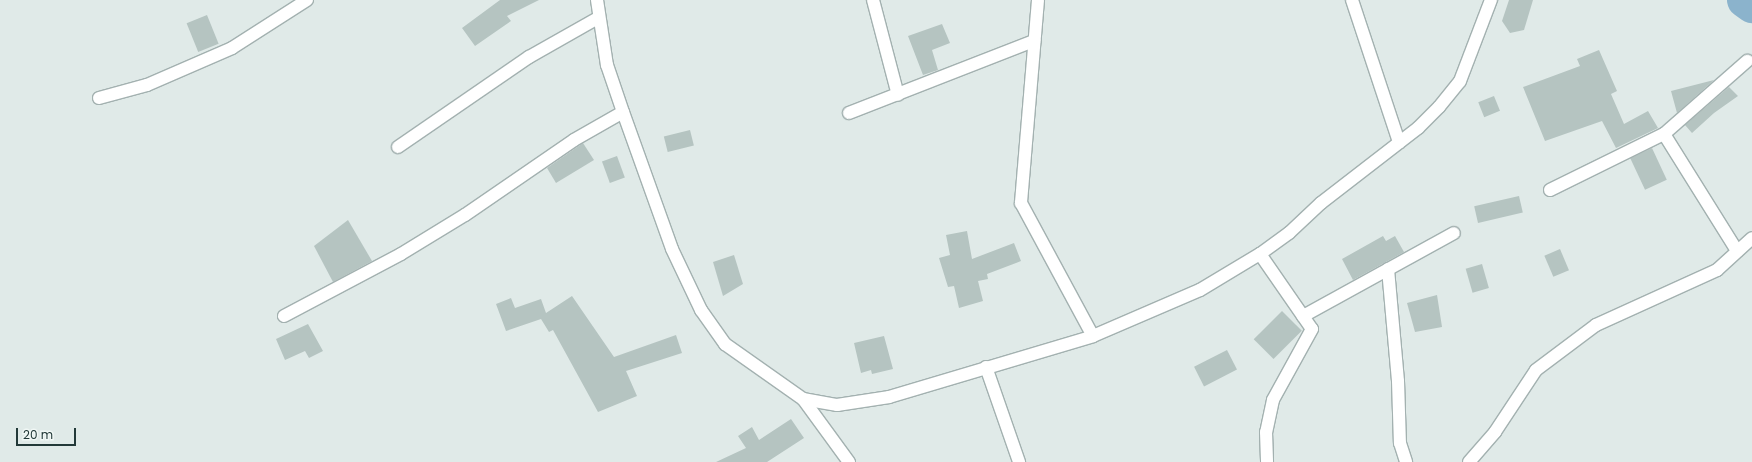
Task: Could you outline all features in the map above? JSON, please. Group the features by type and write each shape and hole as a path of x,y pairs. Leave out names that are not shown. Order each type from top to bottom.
{"street":[{"path":"99,98 147,85 232,48 307,0"},
{"path":"597,0 598,18 607,65 659,216 684,279 701,310 725,344 803,399 849,462"},
{"path":"873,0 898,95"},
{"path":"1038,0 1021,202 1093,336"},
{"path":"1352,0 1399,142"},
{"path":"803,399 837,405 863,402 1093,336 1200,290 1260,254 1399,142 1439,107 1460,81 1491,0"},
{"path":"398,147 529,57 598,18"},
{"path":"849,113 1034,41"},
{"path":"1550,190 1664,134 1747,61"},
{"path":"284,316 401,254 465,215 574,140 623,112"},
{"path":"1664,134 1737,251"},
{"path":"1302,316 1454,233"},
{"path":"1469,462 1495,432 1536,370 1596,325 1697,281 1717,270 1752,238"},
{"path":"1260,254 1312,329 1273,400 1266,432 1267,462"},
{"path":"1388,269 1398,381 1400,442 1406,462"},
{"path":"986,367 1020,462"}],"building":[{"path":"500,0 539,0 507,16 511,21 475,46 462,28"},
{"path":"1509,0 1533,0 1524,30 1510,33 1502,21"},
{"path":"207,15 219,44 198,52 187,23"},
{"path":"942,24 950,43 932,50 938,70 923,75 908,36"},
{"path":"1599,50 1617,91 1611,94 1624,124 1648,111 1658,128 1616,148 1602,121 1545,141 1523,87 1580,66 1577,59"},
{"path":"1714,80 1677,113 1671,91"},
{"path":"1729,87 1738,96 1714,113 1692,133 1685,125"},
{"path":"1494,96 1500,111 1484,117 1478,102"},
{"path":"690,130 694,146 668,152 664,137"},
{"path":"583,143 594,160 556,183 547,168"},
{"path":"1652,148 1667,180 1645,190 1630,158"},
{"path":"617,156 625,178 610,183 602,161"},
{"path":"1519,196 1523,213 1478,223 1474,206"},
{"path":"348,220 372,261 333,282 314,246"},
{"path":"967,231 972,259 1014,243 1021,261 987,274 988,279 978,281 983,301 959,308 954,286 948,287 939,258 950,255 946,235"},
{"path":"1383,236 1386,241 1395,236 1404,252 1353,280 1342,259"},
{"path":"1560,249 1569,270 1553,277 1544,256"},
{"path":"734,255 743,284 723,296 713,262"},
{"path":"1482,264 1489,288 1473,293 1466,269"},
{"path":"1437,295 1442,327 1415,332 1407,303"},
{"path":"572,296 614,357 676,335 682,353 626,371 637,396 598,412 553,330 549,332 541,319 506,331 496,304 511,298 515,308 541,299 546,313"},
{"path":"1282,311 1302,331 1274,359 1254,339"},
{"path":"308,324 323,351 309,358 305,351 285,360 276,339"},
{"path":"884,336 893,369 872,374 871,370 861,373 854,343"},
{"path":"1227,350 1237,370 1204,386 1194,367"},
{"path":"791,419 804,438 767,462 716,462 746,448 738,436 752,427 759,440"}],"waterway":[{"path":"1745,0 1752,5"}]}
